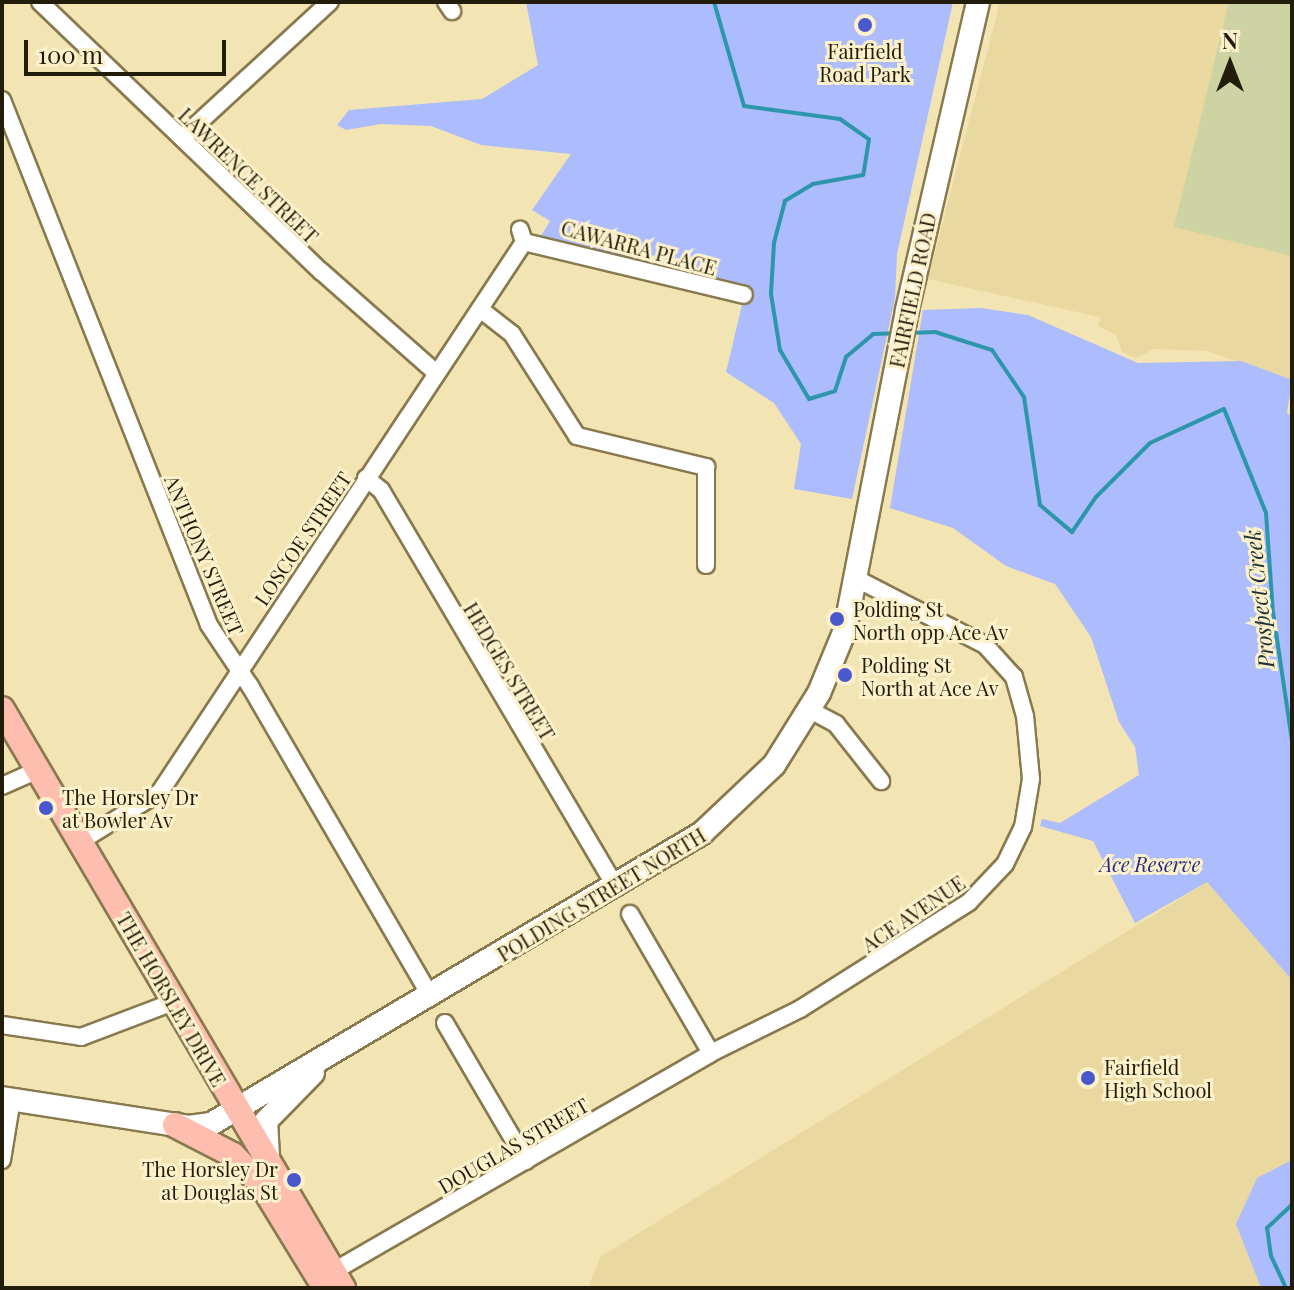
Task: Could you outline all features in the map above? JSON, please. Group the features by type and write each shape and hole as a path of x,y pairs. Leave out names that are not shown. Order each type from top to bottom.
{"main road":[{"name":"FAIRFIELD ROAD","path":"857,579 907,310 978,2"},
{"name":"POLDING STREET NORTH","path":"7,1098 201,1127 238,1111 616,888 702,833 741,801 774,765 810,710 845,630 857,579"},
{"name":"THE HORSLEY DRIVE","path":"2,709 268,1159 334,1282"},
{"path":"268,1159 263,1132 266,1121 321,1062"},
{"path":"175,1125 233,1155 262,1185 334,1282"}],"street":[{"path":"182,138 330,2"},
{"name":"LAWRENCE STREET","path":"47,4 182,138 435,372"},
{"name":"ANTHONY STREET","path":"2,100 209,625 431,997"},
{"name":"LOSCOE STREET","path":"81,841 160,792 435,372 480,309 522,236"},
{"name":"CAWARRA PLACE","path":"522,236 744,295"},
{"path":"480,309 512,334 577,436 706,467 706,565"},
{"name":"HEDGES STREET","path":"366,478 381,490 616,888"},
{"name":"ACE AVENUE","path":"711,1053 800,1009 969,902 1005,864 1023,827 1031,779 1029,742 1020,692 1006,664 968,635 857,579"},
{"path":"810,710 836,724 881,781"},
{"path":"2,786 38,770"},
{"path":"630,914 711,1053"},
{"path":"2,1025 81,1037 173,1002"},
{"path":"445,1023 526,1161"},
{"name":"DOUGLAS STREET","path":"334,1282 526,1161 711,1053"},
{"path":"2,1160 7,1098"}],"shaded area":[{"path":"1000,2 1292,2 1292,380 1207,351 1154,349 1136,358 1122,352 1116,335 1098,326 1100,317 928,279"},
{"name":"Fairfield High School","path":"1207,882 1292,980 1292,1160 1257,1178 1237,1224 1261,1288 588,1288 600,1257"}],"green space":[{"name":"Fairfield Road Park","path":"526,2 953,2 897,254 895,298 852,499 794,489 801,444 774,403 726,372 746,288 541,236 550,221 532,210 571,154 481,145 431,126 381,124 346,130 337,125 349,110 482,99 538,65"},
{"name":"Ace Reserve","path":"981,308 1028,315 1138,363 1241,361 1292,380 1287,413 1292,417 1292,980 1207,882 1135,923 1093,841 1040,826 1042,819 1060,823 1139,775 1135,747 1119,722 1091,637 1055,584 1006,566 953,528 890,508 923,310"},
{"path":"1292,1160 1292,1288 1261,1288 1236,1224 1257,1178"}],"building":[{"path":"1229,2 1292,2 1292,256 1174,227"}],"waterway":[{"name":"Prospect Creek","path":"714,2 744,106 840,119 869,139 863,175 813,184 785,201 774,243 771,294 780,350 809,399 835,391 846,357 873,334 896,333"},
{"name":"Prospect Creek","path":"909,333 935,332 992,350 1024,397 1040,505 1072,532 1096,497 1150,443 1224,409 1266,513 1273,612 1292,741"},
{"name":"Prospect Creek","path":"1286,1288 1271,1256 1267,1228 1292,1205"}],"place":[{"name":"Fairfield Road Park","path":"865,25"},
{"name":"Polding St North opp Ace Av","path":"837,619"},
{"name":"Polding St North at Ace Av","path":"845,675"},
{"name":"The Horsley Dr at Bowler Av","path":"46,808"},
{"name":"Fairfield High School","path":"1088,1078"},
{"name":"The Horsley Dr at Douglas St","path":"294,1180"}]}
